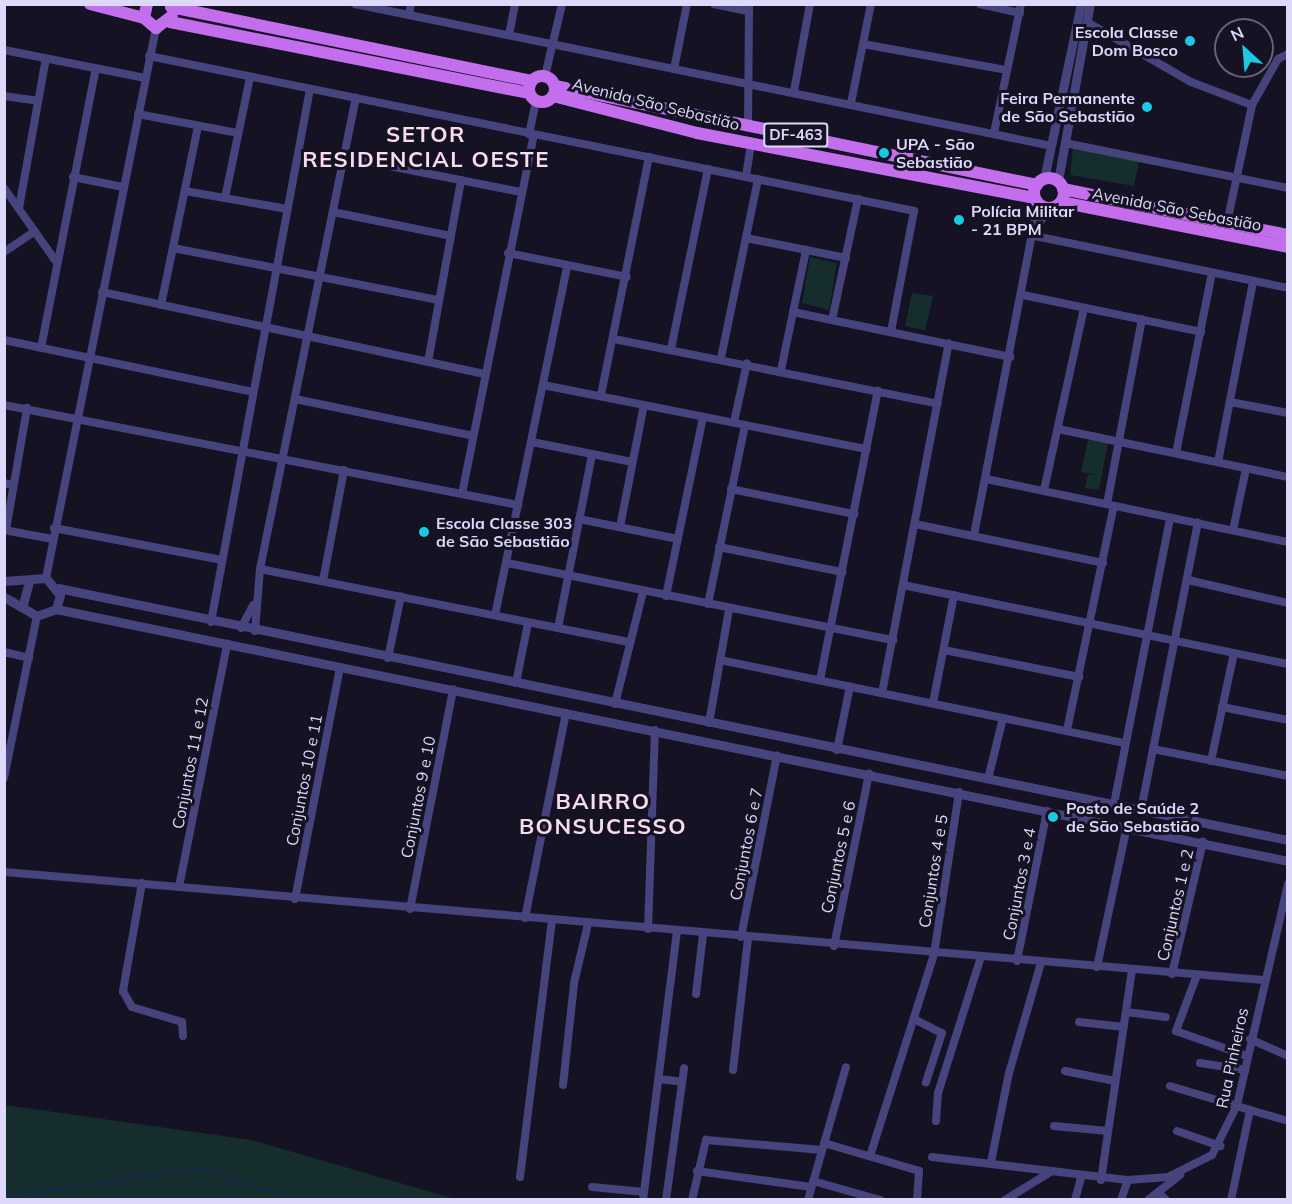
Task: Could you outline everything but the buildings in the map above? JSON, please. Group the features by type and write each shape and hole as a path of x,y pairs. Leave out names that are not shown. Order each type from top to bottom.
{"main road":[{"path":"90,4 145,8 156,28 170,22 532,92 554,91 545,76 532,92"},
{"path":"170,22 170,6 532,92"},
{"name":"Avenida São Sebastião","path":"554,91 748,125 1040,182"},
{"name":"Avenida São Sebastião","path":"554,91 697,133 1046,203 1287,247"},
{"path":"697,133 701,117"},
{"path":"842,162 844,144"},
{"path":"1040,182 1046,203"},
{"name":"DF-463","path":"1040,182 1061,185"},
{"path":"1046,203 1061,185"},
{"name":"Avenida São Sebastião","path":"1061,185 1287,235"}],"street":[{"path":"355,4 794,91 1052,146"},
{"path":"409,15 411,4"},
{"path":"509,35 515,4"},
{"path":"545,76 562,4"},
{"path":"674,69 687,4"},
{"path":"714,4 749,8 751,83 748,125"},
{"path":"794,91 810,4"},
{"path":"851,103 871,4"},
{"path":"980,4 1021,9 994,133"},
{"path":"1040,182 1052,146 1081,4"},
{"path":"1061,185 1065,143 1090,4"},
{"path":"1087,22 1191,82 1251,105"},
{"path":"46,578 76,416 156,28"},
{"path":"863,44 1006,70"},
{"path":"4,50 145,78"},
{"path":"1227,223 1251,105 1278,59 1287,54"},
{"path":"149,56 858,199 917,216 891,332"},
{"path":"19,208 46,58"},
{"path":"41,348 55,260 96,68"},
{"path":"225,198 250,76"},
{"path":"211,622 310,89"},
{"path":"462,494 483,374 532,134 532,92"},
{"path":"4,96 38,101"},
{"path":"255,631 255,601 260,569 284,458 317,277 356,98"},
{"path":"138,114 238,133"},
{"path":"161,305 198,126"},
{"path":"1065,143 1287,188"},
{"path":"746,176 751,144"},
{"path":"344,157 520,192"},
{"path":"601,395 627,277 649,157"},
{"path":"671,349 708,169"},
{"path":"73,177 123,187"},
{"path":"721,358 758,179"},
{"path":"428,362 461,180"},
{"path":"4,188 55,260"},
{"path":"185,190 286,209"},
{"path":"832,320 858,199"},
{"path":"974,536 1037,226 1046,203"},
{"path":"1037,226 1046,203"},
{"path":"333,212 451,236"},
{"path":"4,252 35,231"},
{"path":"1035,236 1287,288"},
{"path":"746,238 846,258"},
{"path":"173,248 439,300"},
{"path":"781,370 806,250"},
{"path":"508,253 627,277"},
{"path":"495,615 567,266"},
{"path":"1176,453 1212,273"},
{"path":"1218,462 1253,282"},
{"path":"102,292 483,374"},
{"path":"1023,295 1200,332"},
{"path":"1044,490 1084,308"},
{"path":"793,312 1010,357"},
{"path":"1067,730 1103,563 1119,441 1142,319"},
{"path":"614,339 747,363 938,404"},
{"path":"4,340 253,392"},
{"path":"882,693 949,343"},
{"path":"734,422 747,363"},
{"path":"543,385 867,449"},
{"path":"820,680 878,391"},
{"path":"295,399 472,436"},
{"path":"1230,402 1287,413"},
{"path":"4,405 76,416 518,505"},
{"path":"620,527 644,405"},
{"path":"27,408 5,530 52,539"},
{"path":"666,596 703,417"},
{"path":"708,604 745,424"},
{"path":"1058,429 1287,477"},
{"path":"532,442 633,462"},
{"path":"558,628 592,454"},
{"path":"1233,530 1246,469"},
{"path":"323,581 344,470"},
{"path":"986,479 1287,542"},
{"path":"4,483 14,485"},
{"path":"731,489 854,514"},
{"path":"1114,804 1170,518"},
{"path":"579,519 678,539"},
{"path":"1141,810 1198,523"},
{"path":"915,524 1103,563"},
{"path":"54,528 222,560"},
{"path":"720,547 842,572"},
{"path":"507,563 892,640"},
{"path":"260,569 630,642"},
{"path":"4,581 30,581 46,578"},
{"path":"46,578 58,588 211,622 1287,840"},
{"path":"1188,580 1287,603"},
{"path":"22,604 30,581"},
{"path":"903,585 1287,664"},
{"path":"56,609 58,588"},
{"path":"615,704 643,592"},
{"path":"933,704 954,595"},
{"path":"388,658 401,596"},
{"path":"4,597 22,604 37,616"},
{"path":"241,628 255,601"},
{"path":"37,616 56,609 566,713 740,746 777,756 1127,826 1287,861"},
{"path":"709,723 729,609"},
{"path":"4,778 37,616"},
{"path":"516,683 528,623"},
{"name":"Conjuntos 11 e 12","path":"179,887 227,644"},
{"path":"944,650 1079,677"},
{"path":"4,652 28,658"},
{"path":"1211,761 1234,653"},
{"path":"720,660 1125,743"},
{"path":"414,681 421,664"},
{"name":"Conjuntos 10 e 11","path":"295,899 340,667"},
{"path":"526,704 534,686"},
{"path":"837,750 850,686"},
{"name":"Conjuntos 9 e 10","path":"410,909 453,689"},
{"path":"1222,706 1287,720"},
{"path":"525,918 566,713"},
{"path":"988,779 1003,718"},
{"path":"740,746 743,729"},
{"path":"648,929 655,730"},
{"path":"1153,749 1287,776"},
{"name":"Conjuntos 6 e 7","path":"733,1070 745,938 777,756"},
{"path":"901,780 905,764"},
{"name":"Conjuntos 5 e 6","path":"834,946 869,774"},
{"name":"Conjuntos 4 e 5","path":"871,1153 934,954 959,792"},
{"name":"Conjuntos 3 e 4","path":"1017,961 1047,811"},
{"path":"1097,967 1127,826"},
{"path":"1274,857 1276,838"},
{"name":"Conjuntos 1 e 2","path":"1172,974 1203,842"},
{"path":"4,872 834,946 1263,980"},
{"path":"142,883 123,991 132,1007 182,1022 183,1036"},
{"name":"Rua Pinheiros","path":"1220,1146 1237,1105 1263,980 1287,884"},
{"path":"520,1177 552,921"},
{"path":"563,1085 574,983 588,924"},
{"path":"592,1187 643,1196 677,932"},
{"path":"696,994 703,934"},
{"path":"936,1121 938,1093 981,957"},
{"path":"991,1162 1009,1073 1041,963"},
{"path":"1101,1180 1132,971"},
{"path":"1197,975 1176,1031 1247,1056"},
{"path":"1126,1012 1166,1017"},
{"path":"914,1019 942,1034 926,1082"},
{"path":"1079,1022 1124,1027"},
{"path":"1250,1039 1287,1056"},
{"path":"1200,1063 1245,1070"},
{"path":"808,1200 846,1067"},
{"path":"666,1200 684,1068"},
{"path":"1065,1071 1115,1081"},
{"path":"659,1079 682,1082"},
{"path":"1170,1086 1287,1121"},
{"path":"1231,1200 1250,1110"},
{"path":"1054,1126 1108,1131"},
{"path":"1177,1131 1220,1146"},
{"path":"692,1200 702,1143 710,1138 823,1146 871,1153 919,1171 916,1200"},
{"path":"1148,1200 1220,1146"},
{"path":"932,1157 991,1162 1101,1180 1128,1180 1183,1172"},
{"path":"1005,1200 1052,1171"},
{"path":"697,1172 812,1184 880,1200"},
{"path":"1075,1200 1081,1178"},
{"path":"1121,1200 1128,1180"},
{"path":"1159,1193 1166,1200"}],"green space":[{"path":"1073,148 1139,161 1134,186 1070,175"},
{"path":"810,257 837,263 829,310 802,303"},
{"path":"912,293 933,296 925,330 905,326"},
{"path":"1088,440 1108,443 1099,490 1085,488 1088,474 1099,475 1081,472"},
{"path":"5,1105 251,1140 455,1199 5,1199"}],"waterway":[{"path":"4,1197 203,1168 295,1200"}],"place":[{"name":"Escola Classe Dom Bosco","path":"1190,41"},
{"name":"Feira Permanente de São Sebastião","path":"1147,107"},
{"name":"UPA - São Sebastião","path":"884,153"},
{"name":"Polícia Militar - 21 BPM","path":"959,220"},
{"name":"Escola Classe 303 de São Sebastião","path":"424,532"},
{"name":"Posto de Saúde 2 de São Sebastião","path":"1053,817"}],"district":[{"name":"SETOR RESIDENCIAL OESTE","path":"426,146"},
{"name":"BAIRRO BONSUCESSO","path":"603,814"}]}
